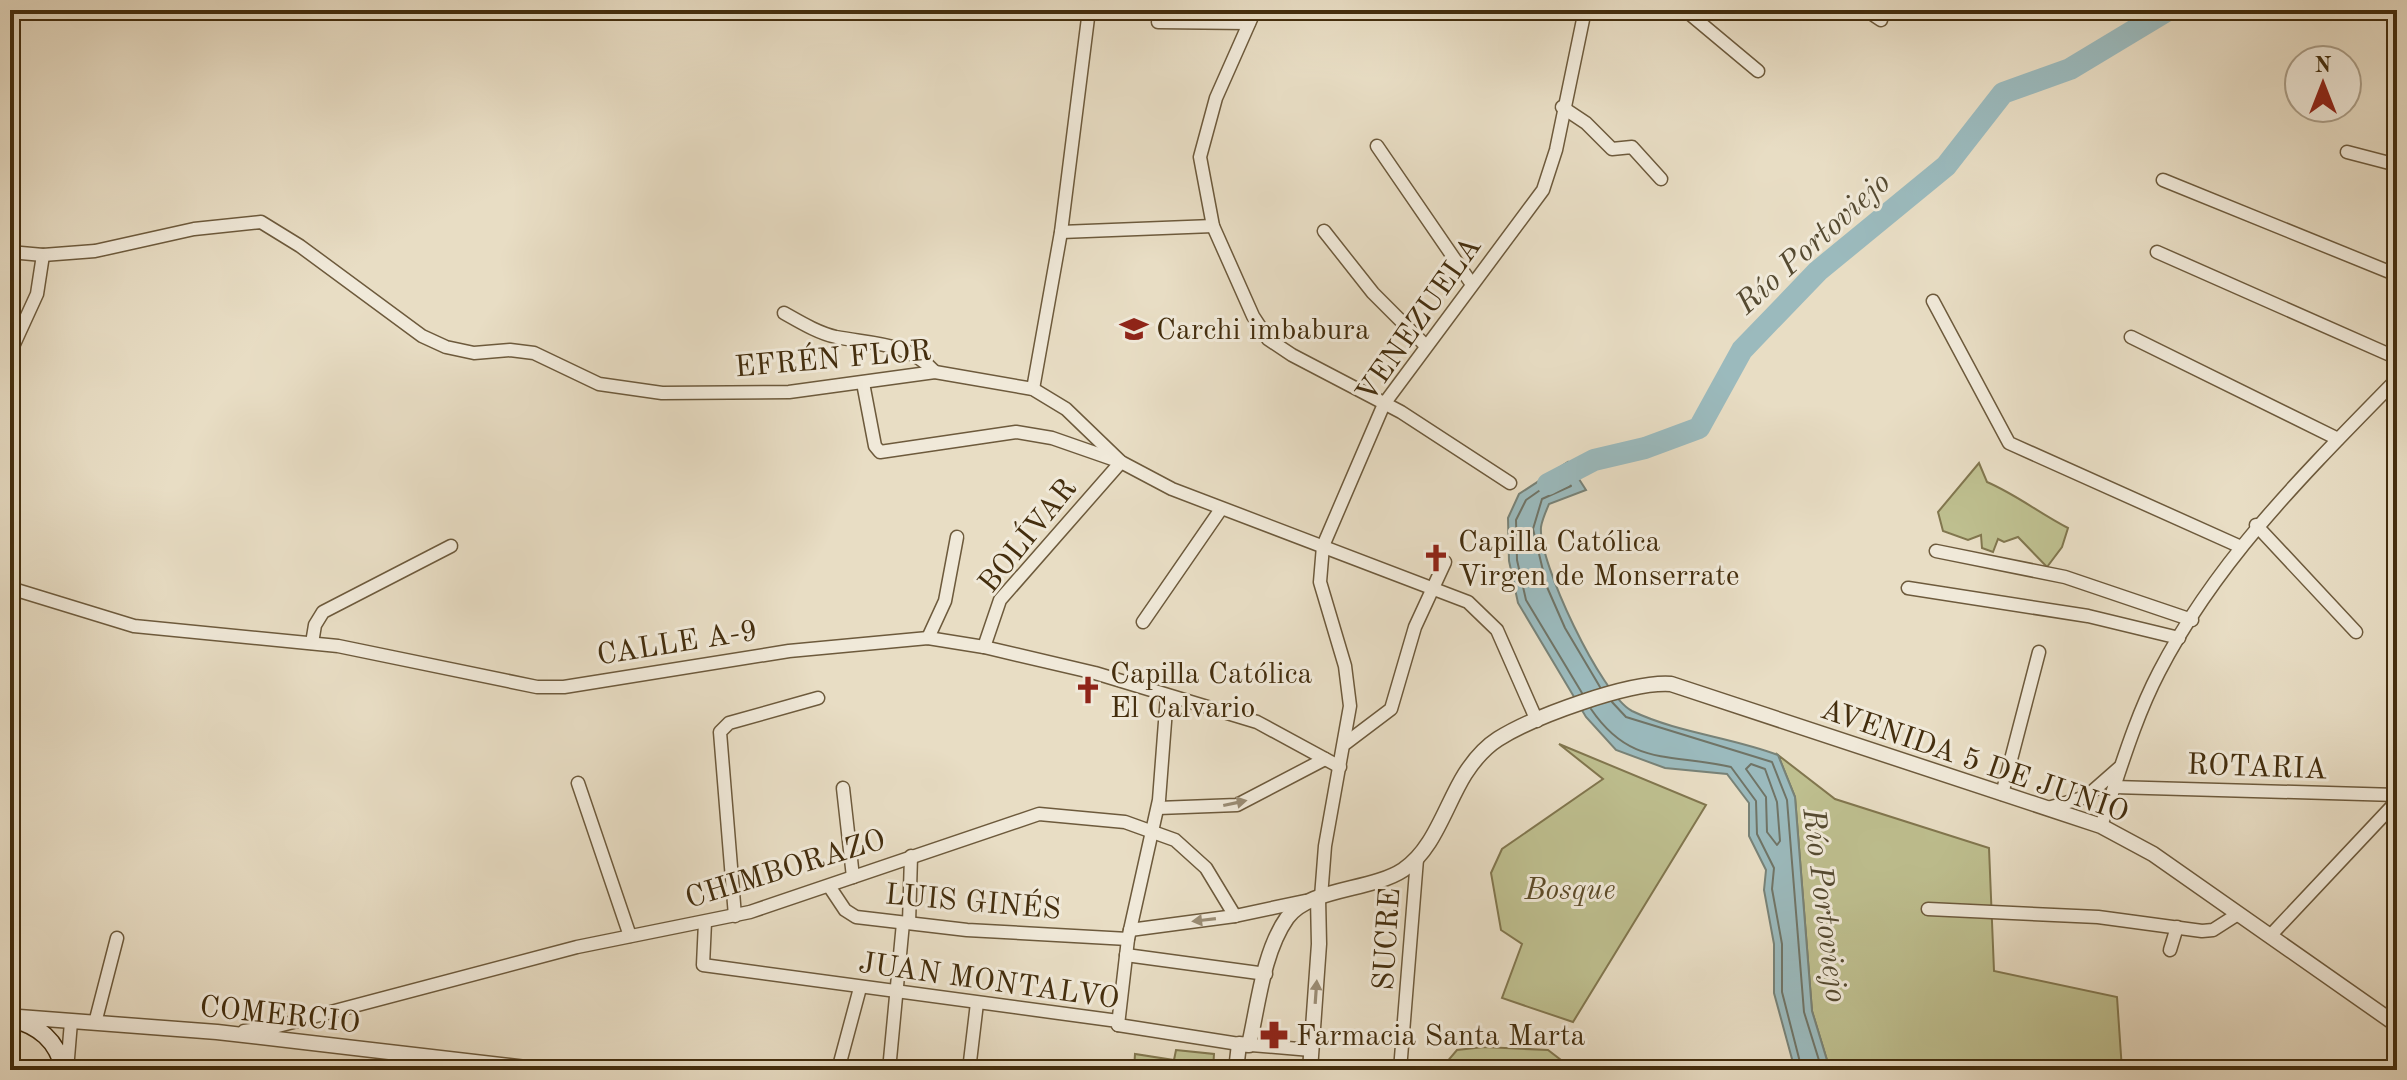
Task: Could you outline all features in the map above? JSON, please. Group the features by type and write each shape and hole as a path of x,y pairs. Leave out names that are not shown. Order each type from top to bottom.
{"main road":[{"path":"10,1017 44,1033 56,1048 66,1070"}],"street":[{"path":"1033,389 1061,232 1089,10"},
{"path":"1255,10 1216,98 1200,157 1213,226 1253,316 1268,339 1474,457 1510,483"},
{"name":"VENEZUELA","path":"1310,1070 1319,944 1316,898 1346,743 1350,691 1320,582 1323,546 1384,404 1543,190 1556,150 1562,107 1585,10"},
{"path":"1685,10 1758,71"},
{"path":"1866,10 1881,20"},
{"path":"1158,22 1249,23"},
{"path":"1562,107 1586,123 1612,149 1632,147 1661,179"},
{"path":"1377,146 1471,283"},
{"path":"2347,152 2397,165"},
{"path":"2163,180 2397,275"},
{"name":"EFRÉN FLOR","path":"10,252 43,255 95,251 230,223 261,222 300,246 422,336 446,347 474,353 510,350 534,353 599,384 662,393 789,392 935,372 1033,389 1066,409 1121,462 1172,489 1468,602 1489,618 1542,719"},
{"path":"1061,232 1213,226"},
{"path":"1324,231 1373,293 1425,345"},
{"path":"2157,252 2397,358"},
{"path":"10,353 37,294 43,255"},
{"path":"1933,301 2009,443 2241,547"},
{"path":"784,313 834,336 909,351 923,359 935,372"},
{"path":"2131,337 2338,439"},
{"path":"2101,826 2151,688 2179,638 2256,525 2397,379"},
{"path":"863,383 875,446 880,452 1016,432 1052,438 1121,462"},
{"name":"BOLÍVAR","path":"984,647 1000,600 1121,462"},
{"path":"1143,622 1221,509"},
{"path":"2256,525 2356,632"},
{"path":"928,638 945,601 957,537"},
{"path":"312,643 315,625 323,612 451,546"},
{"path":"1936,551 2065,577 2192,620"},
{"path":"1346,743 1391,709 1415,627 1445,562"},
{"name":"CALLE A-9","path":"10,588 134,626 312,643 550,687 789,651 928,638 984,647 1095,673 1257,722 1340,767"},
{"path":"1908,588 2088,616 2179,638"},
{"path":"2002,794 2039,652"},
{"name":"AVENIDA 5 DE JUNIO","path":"1417,859 1480,754 1500,738 1542,719 1630,688 1671,684 2101,826 2153,854 2397,1025"},
{"path":"1118,1023 1129,934 1159,804 1167,696"},
{"path":"735,916 720,732 729,723 818,698"},
{"path":"1303,747 1313,766"},
{"path":"1125,822 1146,815 1159,804 1237,805 1325,759"},
{"path":"2048,808 2086,797 2122,765"},
{"path":"578,783 630,936"},
{"name":"ROTARIA","path":"2114,787 2397,798"},
{"path":"843,788 853,877"},
{"path":"2270,936 2397,798"},
{"name":"CHIMBORAZO","path":"217,1032 262,1030 630,936 735,916 1039,814 1125,822 1175,840 1197,857 1235,916"},
{"path":"889,1070 911,856"},
{"path":"1236,1070 1283,923 1293,910 1316,898 1386,879 1417,859"},
{"name":"SUCRE","path":"1400,1070 1417,859"},
{"name":"LUIS GINÉS","path":"829,886 852,916 906,923 1129,934 1316,898"},
{"path":"1928,909 2098,917 2213,930 2238,914"},
{"name":"JUAN MONTALVO","path":"705,922 703,965 1118,1023 1244,1045 1311,1050"},
{"path":"2170,950 2177,927"},
{"path":"95,1023 117,938"},
{"path":"1126,955 1266,974"},
{"path":"838,1070 860,988"},
{"path":"969,1070 977,1003"},
{"path":"308,1044 303,1028 312,1016"},
{"name":"COMERCIO","path":"10,1017 217,1032 308,1044 446,1056 543,1070"},
{"path":"66,1070 71,1022"}],"green space":[{"path":"1979,463 1987,482 2068,528 2062,547 2047,567 2018,537 2004,542 1998,539 1993,552 1982,548 1981,535 1968,540 1943,531 1938,512"},
{"name":"Bosque","path":"1559,744 1706,805 1573,1022 1502,998 1522,944 1501,930 1491,873 1502,849 1603,779"},
{"path":"1778,755 1835,799 1989,848 1994,971 2117,997 2122,1070 1830,1070 1812,1011 1795,797"},
{"path":"1484,1047 1548,1050 1574,1070 1445,1070 1445,1064 1457,1050"},
{"path":"1176,1050 1214,1054 1213,1070 1134,1070 1135,1054 1174,1060"}],"water":[{"path":"1568,462 1586,490 1549,504 1541,527 1543,544 1560,596 1604,680 1632,711 1668,725 1778,755 1795,797 1812,1011 1830,1070 1795,1070 1774,993 1774,944 1764,890 1766,870 1749,836 1749,803 1727,774 1665,768 1616,750 1586,717 1518,603 1509,561 1508,518 1519,494"}],"waterway":[{"name":"Río Portoviejo","path":"1548,484 1594,460 1645,448 1699,428 1742,350 1818,271 1946,166 2003,93 2070,69 2168,10"}],"place":[{"name":"Carchi imbabura","path":"1134,329"},
{"name":"Capilla Católica Virgen de Monserrate","path":"1436,558"},
{"name":"Capilla Católica El Calvario","path":"1088,690"},
{"name":"Farmacia Santa Marta","path":"1274,1035"}]}
